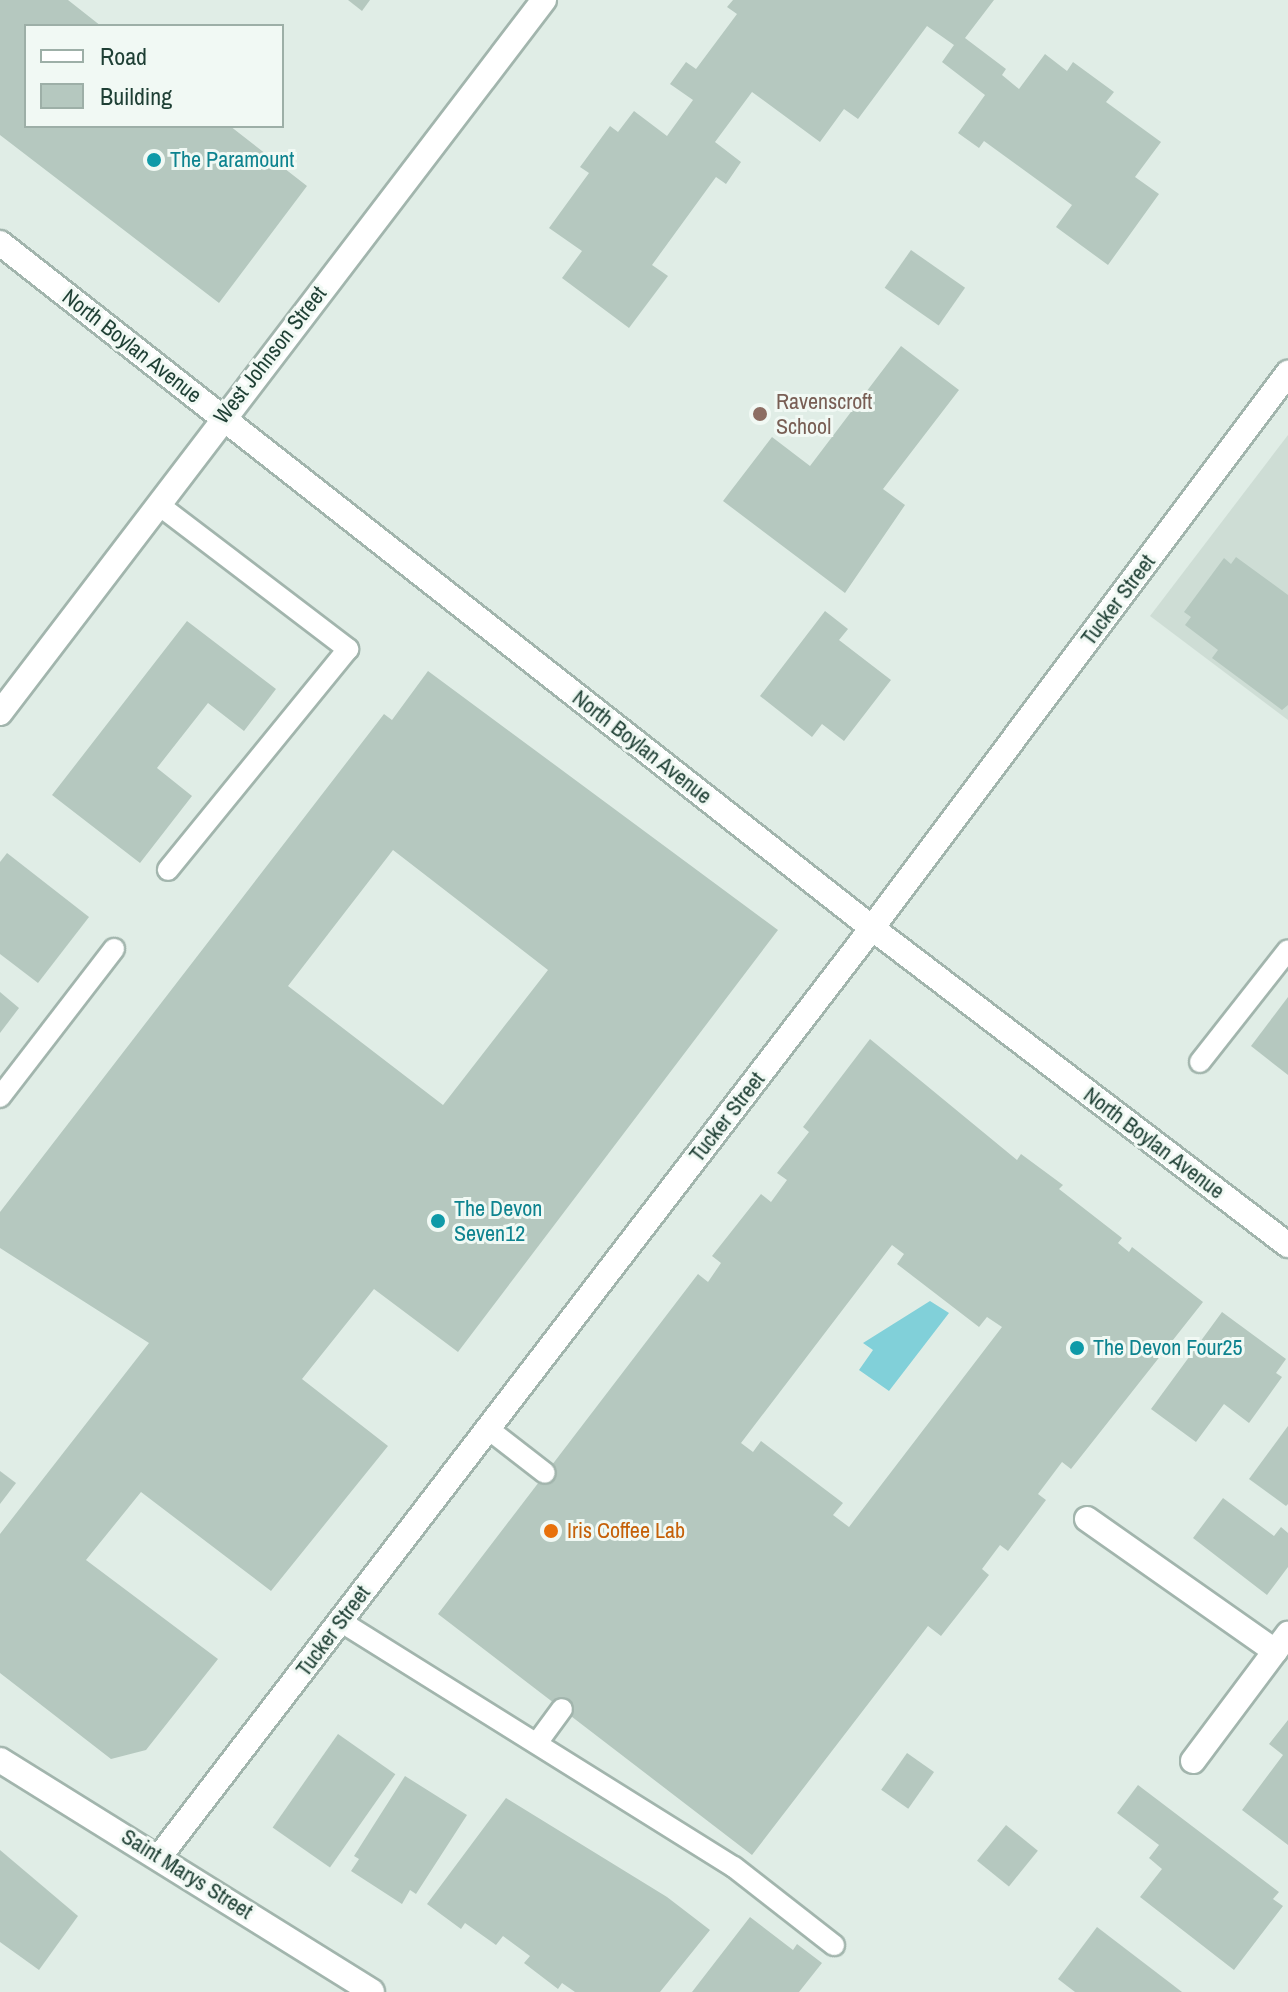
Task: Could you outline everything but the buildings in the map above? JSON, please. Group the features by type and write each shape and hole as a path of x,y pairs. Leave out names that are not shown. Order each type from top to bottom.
{"street":[{"name":"West Johnson Street","path":"0,713 222,417 544,0"},
{"name":"North Boylan Avenue","path":"0,243 872,928 1288,1245"},
{"name":"Tucker Street","path":"160,1856 872,928 1288,373"},
{"path":"1087,1519 1282,1642 1193,1761"},
{"name":"Saint Marys Street","path":"0,1760 160,1856 372,1992"}],"lane":[{"path":"159,505 348,649 168,870"},
{"path":"0,1097 114,949"},
{"path":"1200,1062 1288,950"},
{"path":"487,1428 545,1473"},
{"path":"340,1621 734,1867 834,1945"},
{"path":"537,1743 562,1709"}],"shaded area":[{"path":"1288,435 1288,720 1150,616"}],"water":[{"path":"930,1301 949,1313 889,1391 859,1370 873,1350 863,1343"}],"place":[{"name":"The Paramount","path":"154,160"},
{"name":"Ravenscroft School","path":"760,414"},
{"name":"The Devon Seven12","path":"438,1221"},
{"name":"The Devon Four25","path":"1077,1348"},
{"name":"Iris Coffee Lab","path":"551,1531"}]}
